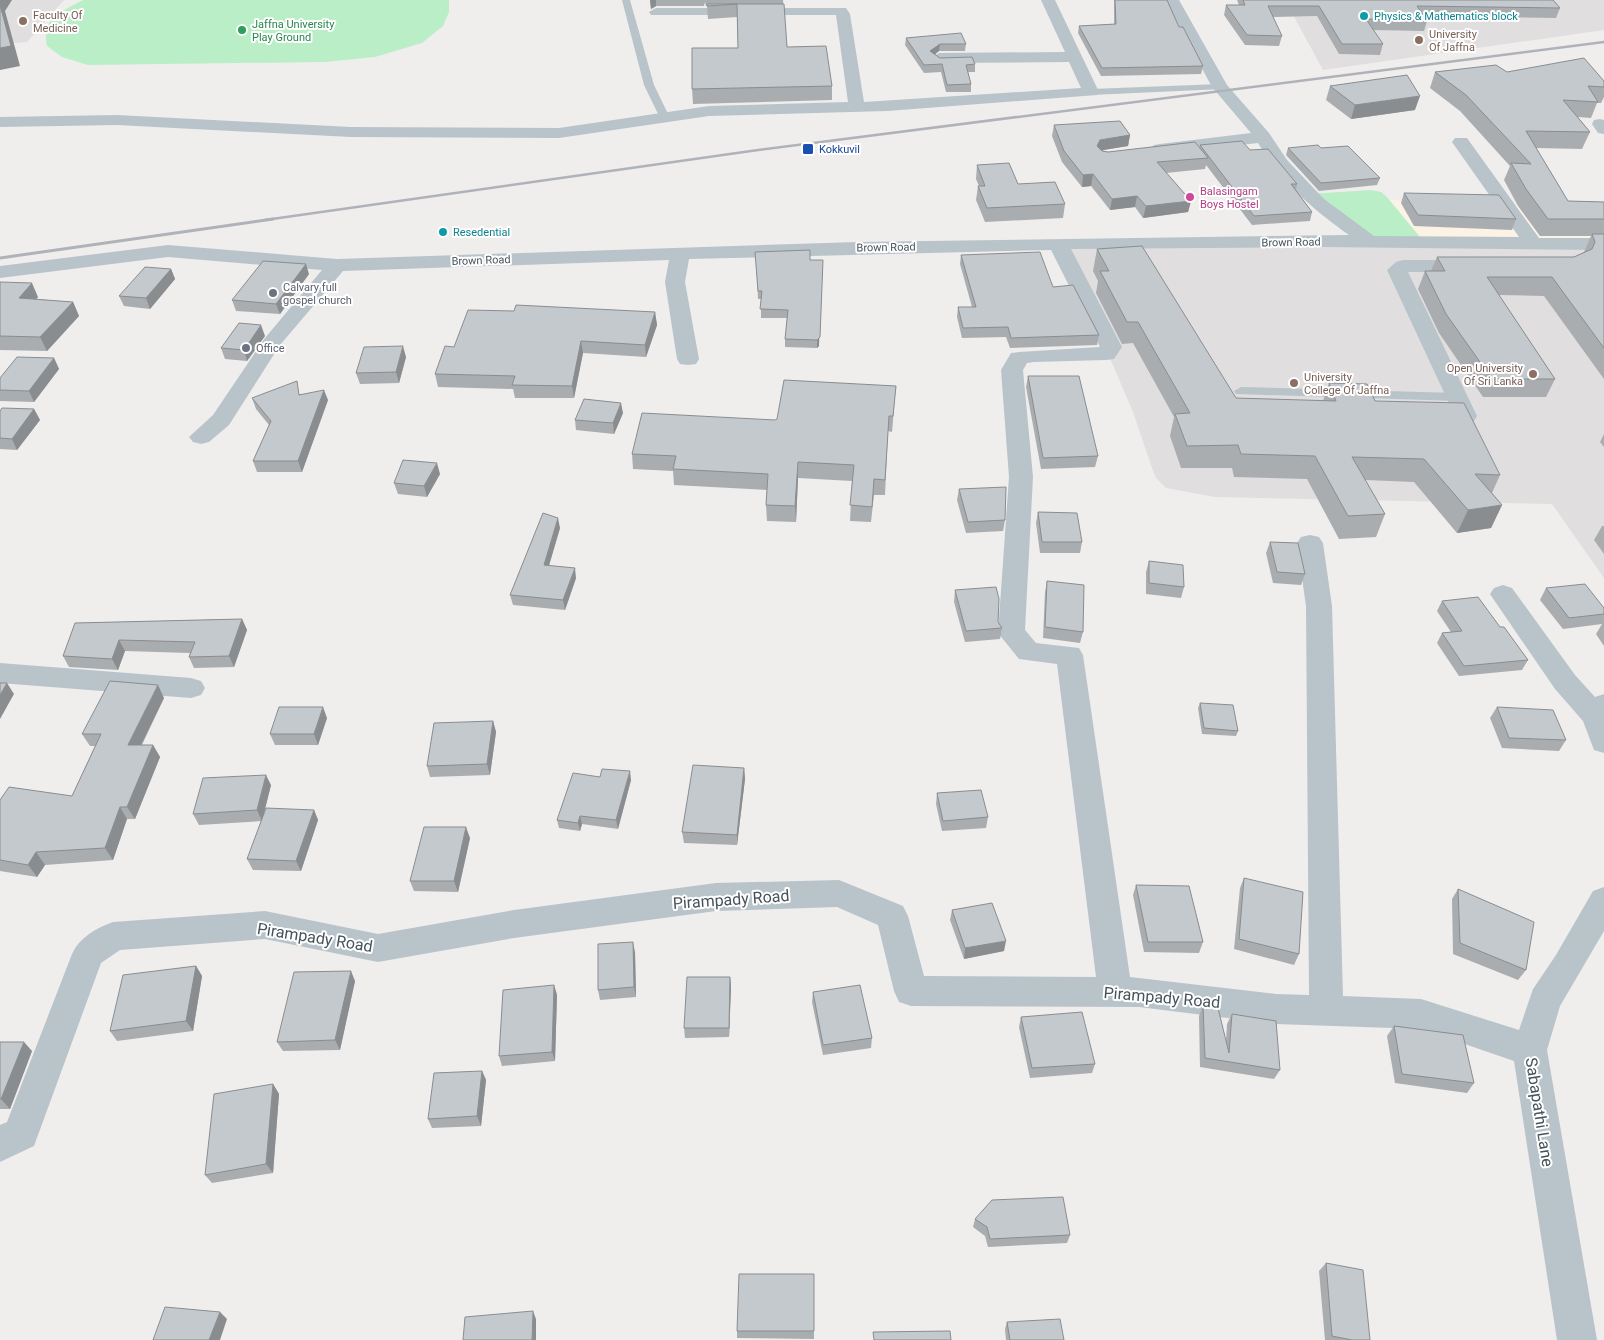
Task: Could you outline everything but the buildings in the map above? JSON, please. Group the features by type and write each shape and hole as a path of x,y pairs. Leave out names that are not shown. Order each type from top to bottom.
{"street":[{"path":"0,122 117,120 351,132 559,133 708,111 743,108 857,107 1091,92 1048,0"},
{"path":"1172,0 1220,87 1263,137 1280,163 1317,203 1371,242"},
{"path":"656,12 841,11 857,107"},
{"path":"939,58 1073,57"},
{"path":"1145,151 1263,137"},
{"path":"1461,142 1534,244"},
{"name":"Brown Road","path":"0,272 168,251 337,265 847,248 1058,244 1371,242 1604,244"},
{"path":"1058,244 1111,347 1106,354 1019,358 1012,370 1020,477 1011,633 1029,652 1068,655 1115,992"},
{"path":"1570,244 1575,260 1573,264"},
{"path":"680,254 675,282 688,359"},
{"path":"201,437 221,420 272,342 337,265"},
{"path":"1466,416 1397,270 1403,266 1491,266"},
{"path":"1310,543 1319,606 1326,1011"},
{"path":"1502,594 1565,682 1601,721"},
{"path":"0,673 191,688"},
{"name":"Pirampady Road","path":"0,1144 21,1134 88,954 113,936 265,925 378,948 514,924 716,897 839,893 892,916 911,991 1138,992 1276,1009 1421,1014 1530,1050"},
{"name":"Sabapathi Lane","path":"1577,1340 1530,1050 1545,1000 1568,965 1604,901"}],"lane":[{"path":"626,0 649,85 665,118"},
{"path":"1091,92 1220,87"},
{"path":"1241,391 1457,397"}],"shaded area":[{"name":"Faculty Of Medicine","path":"0,0 64,0 27,42 0,44"},
{"name":"University Of Jaffna","path":"1285,0 1604,0 1604,30 1323,70"},
{"path":"1389,200 1506,205 1570,205 1595,244 1425,243"},
{"name":"University College Of Jaffna","path":"1060,242 1604,244 1604,578 1552,504 1215,497 1166,488 1156,478 1133,412"}],"green space":[{"name":"Jaffna University Play Ground","path":"83,0 449,0 449,12 443,26 422,43 375,57 325,62 88,65 62,57 47,46 46,36 47,28 54,17"},
{"path":"1371,190 1381,192 1386,196 1425,243 1371,243 1309,194"}],"railway":[{"path":"265,220 751,151 1604,42"},
{"path":"0,258 273,219"}],"place":[{"name":"Physics & Mathematics block","path":"1364,16"},
{"name":"Faculty Of Medicine","path":"23,21"},
{"name":"Jaffna University Play Ground","path":"242,30"},
{"name":"University Of Jaffna","path":"1419,40"},
{"name":"Kokkuvil","path":"808,149"},
{"name":"Balasingam Boys Hostel","path":"1190,197"},
{"name":"Resedential","path":"443,232"},
{"name":"Calvary full gospel church","path":"273,293"},
{"name":"Office","path":"246,348"},
{"name":"Open University Of Sri Lanka","path":"1533,374"},
{"name":"University College Of Jaffna","path":"1294,383"}]}
